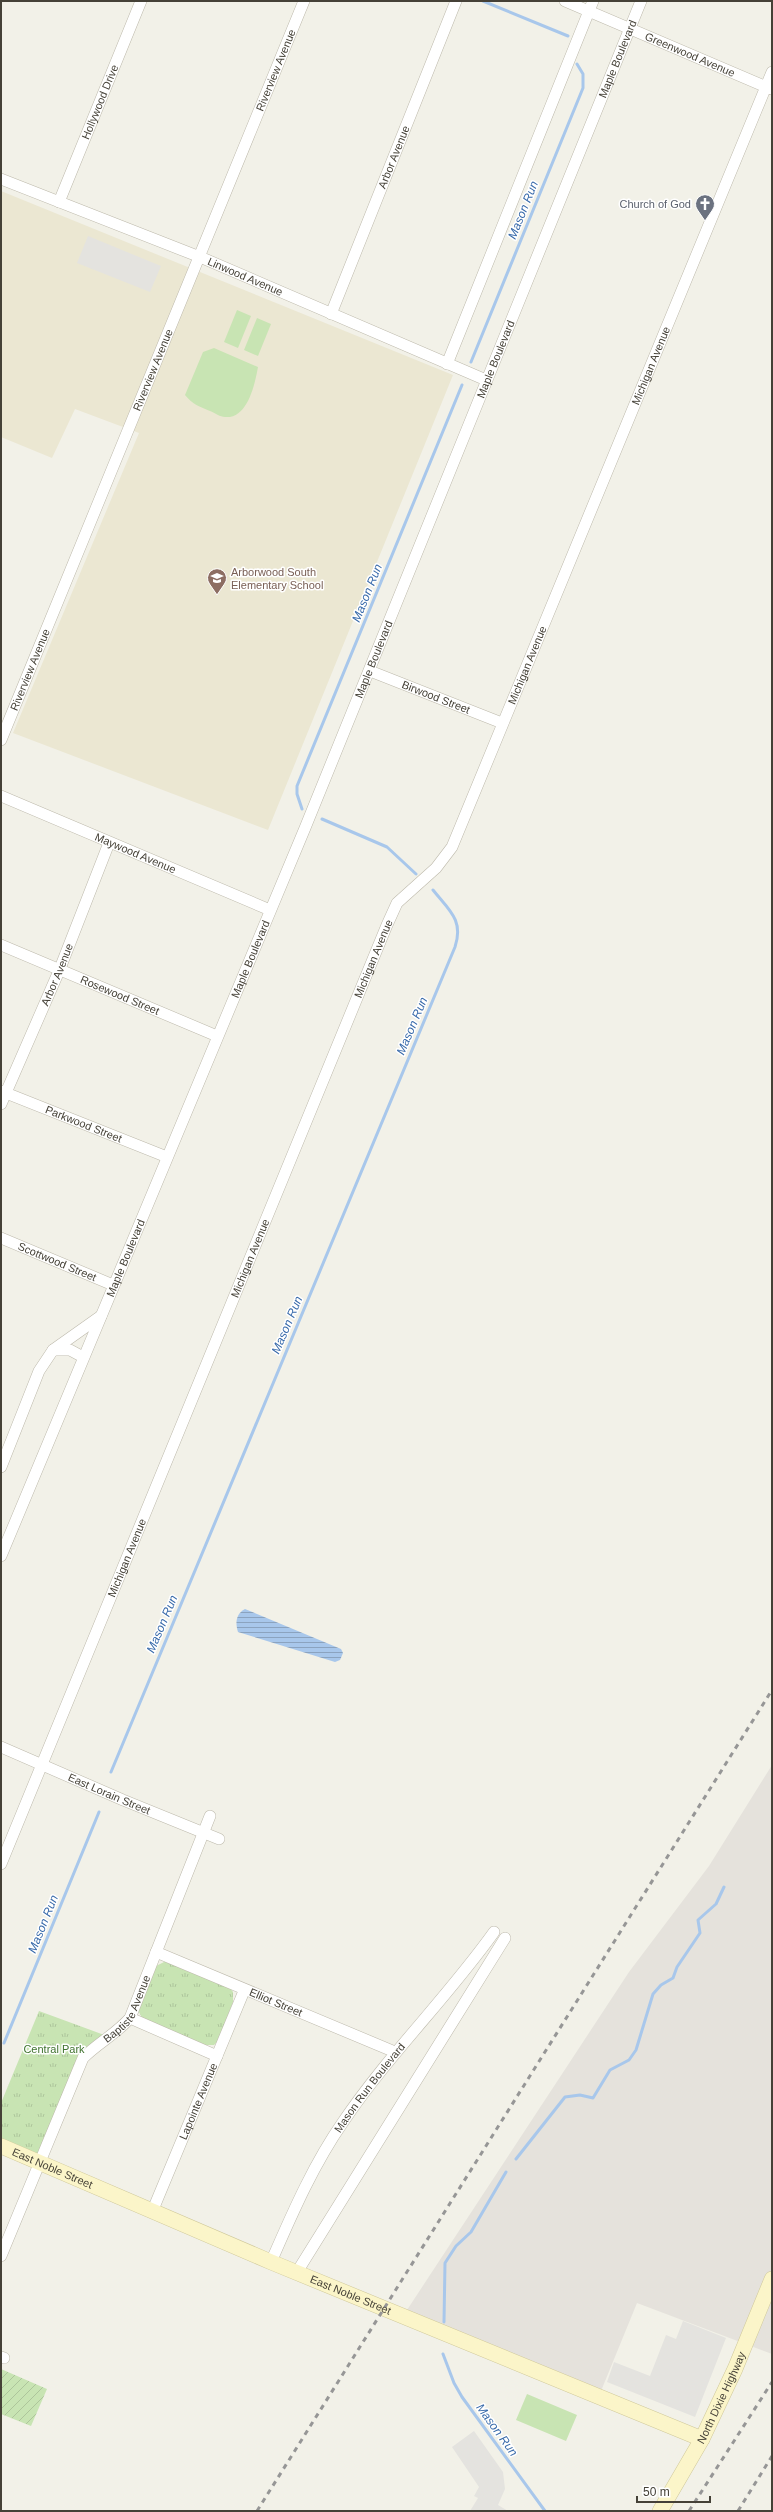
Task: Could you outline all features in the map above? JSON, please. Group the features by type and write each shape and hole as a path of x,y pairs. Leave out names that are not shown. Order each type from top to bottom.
{"street":[{"name":"Hollywood Drive","path":"59,202 141,1"},
{"name":"Riverview Avenue","path":"1,740 304,1"},
{"name":"Arbor Avenue","path":"330,314 456,1"},
{"name":"Greenwood Avenue","path":"565,1 591,6 629,27 769,88"},
{"name":"Maple Boulevard","path":"1,1554 370,671 486,380 629,27 641,1"},
{"path":"446,364 591,6"},
{"name":"Michigan Avenue","path":"1,1864 387,925 397,903 436,868 452,847 502,723 769,88 772,72"},
{"name":"Linwood Avenue","path":"1,179 200,257 486,380"},
{"name":"Birwood Street","path":"370,671 502,723"},
{"name":"Maywood Avenue","path":"1,796 270,910"},
{"name":"Arbor Avenue","path":"1,1104 3,1092 59,971 109,843"},
{"name":"Rosewood Street","path":"1,945 59,971 217,1036"},
{"name":"Parkwood Street","path":"3,1092 167,1157"},
{"name":"Scottwood Street","path":"1,1238 113,1285"},
{"path":"1,1467 40,1371 53,1350 101,1316"},
{"path":"53,1350 70,1350 83,1357"},
{"name":"East Lorain Street","path":"1,1747 219,1838"},
{"name":"Baptiste Avenue","path":"1,2256 83,2058 96,2045 116,2033 130,2018 210,1816"},
{"name":"Mason Run Boulevard","path":"271,2262 307,2182 351,2110 396,2052 442,2000 494,1932"},
{"path":"297,2272 505,1938"},
{"path":"484,1946 496,1954"},
{"name":"Elliot Street","path":"156,1952 244,1991 396,2052"},
{"name":"Lapointe Avenue","path":"152,2212 244,1991"},
{"path":"130,2018 217,2056"},
{"name":"East Noble Street","path":"1,2146 271,2262 702,2439"},
{"name":"North Dixie Highway","path":"660,2511 702,2439 735,2369 772,2279"}],"shaded area":[{"name":"Arborwood South Elementary School","path":"1,191 453,375 268,830 13,733 139,433 75,409 52,458 1,437"},
{"path":"88,236 161,266 150,292 77,263"},
{"path":"772,1765 772,2354 637,2303 601,2391 407,2310 629,1972 709,1866"},
{"path":"683,2321 726,2338 695,2417 607,2382 614,2362 650,2376 666,2335 676,2339"},
{"path":"474,2431 503,2472 505,2489 498,2505 508,2511 470,2511 478,2498 474,2496 479,2487 452,2447"}],"green space":[{"path":"237,310 251,316 238,348 224,342"},
{"path":"257,318 271,324 258,356 244,350"},
{"path":"214,348 258,367 249,399 245,406 233,416 219,416 196,405 185,395 203,352"},
{"path":"166,1961 230,1988 233,1992 233,2002 218,2041 214,2045 203,2045 143,2020 138,2010 154,1967"},
{"name":"Central Park","path":"39,2011 107,2036 94,2046 38,2154 30,2156 1,2143 1,2103"},
{"path":"1,2369 47,2389 31,2426 1,2414"},
{"path":"527,2394 577,2415 566,2441 516,2420"}],"water":[{"path":"245,1609 341,1649 343,1653 340,1660 335,1662 238,1632 237,1619 240,1613"}],"waterway":[{"name":"Mason Run","path":"483,1 568,36"},
{"name":"Mason Run","path":"471,362 583,88 583,74 577,64"},
{"name":"Mason Run","path":"302,809 297,794 297,786 462,385"},
{"name":"Mason Run","path":"322,819 387,847 416,874"},
{"name":"Mason Run","path":"111,1772 455,947 458,930 456,922 449,910 433,890"},
{"name":"Mason Run","path":"4,2043 99,1812"},
{"path":"516,2159 565,2097 580,2095 593,2098 610,2070 629,2060 636,2050 653,1994 661,1985 673,1978 677,1967 700,1933 698,1920 716,1904 724,1887"},
{"path":"444,2322 445,2263 456,2246 471,2232 506,2172"},
{"name":"Mason Run","path":"443,2354 454,2383 462,2397 545,2511"}],"railway":[{"path":"257,2511 772,1690"},
{"path":"689,2511 772,2382"},
{"path":"738,2511 772,2456"}],"place":[{"name":"Church of God","path":"705,221"},
{"name":"Arborwood South Elementary School","path":"217,595"}]}
